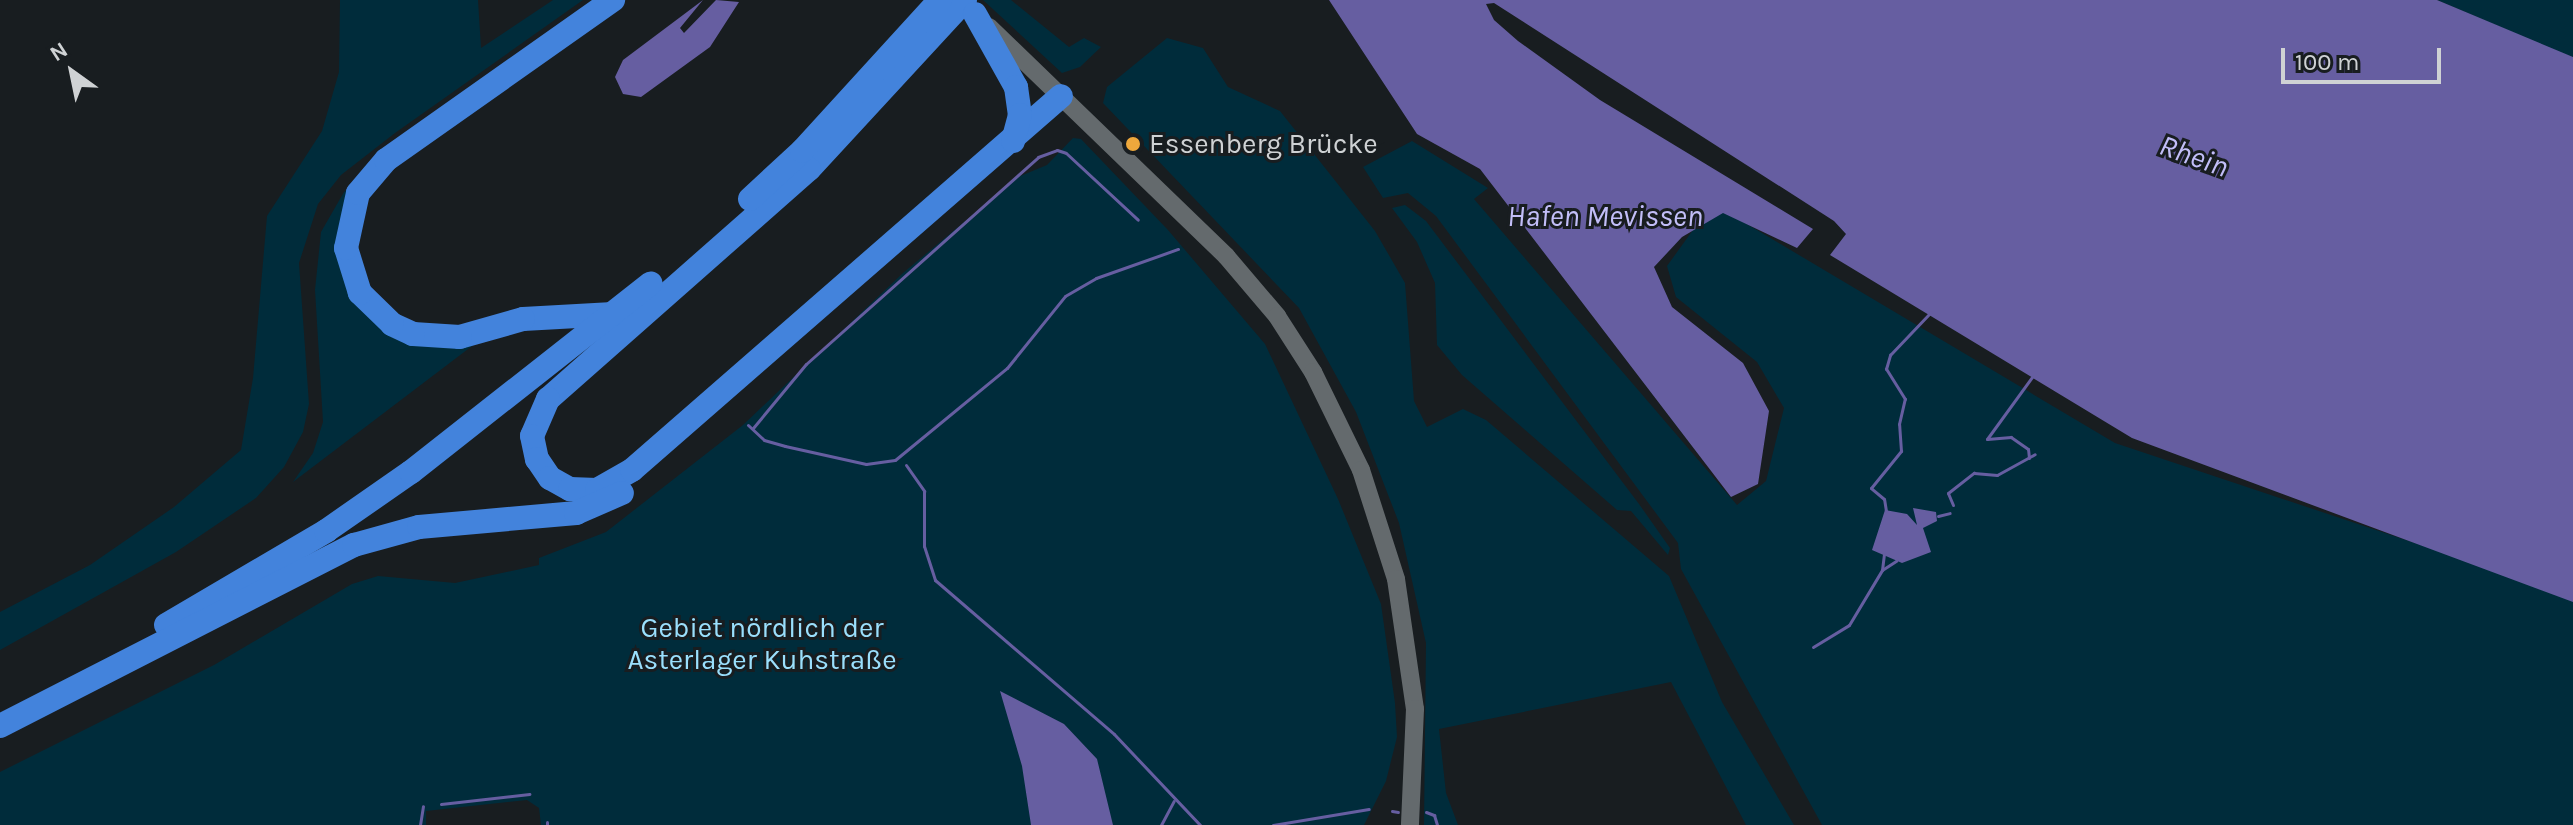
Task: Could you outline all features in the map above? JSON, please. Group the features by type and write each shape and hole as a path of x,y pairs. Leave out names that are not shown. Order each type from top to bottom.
{"highway":[{"path":"613,0 386,160 358,193 346,248 360,293 392,324 413,334 460,337 523,319 613,314"},
{"path":"940,0 924,32 857,120 755,216 548,399 532,436 537,459 550,478 583,491 597,490 623,477 1013,141 1067,101"},
{"path":"0,710 103,660 326,531 411,472 613,314 802,151 924,32 967,5 1016,87 1020,115 1013,141"},
{"path":"0,726 354,545 419,527 576,513 627,490 819,314 1067,101"},
{"path":"252,598 423,480 755,216"}],"main road":[{"path":"967,5 1255,290 1313,372 1342,430 1375,509 1408,641 1415,709 1410,825"}],"green space":[{"path":"340,0 478,0 481,48 553,0 583,0 395,133 341,175 318,204 299,263 309,404 303,432 284,467 256,498 176,552 0,650 0,612 90,565 174,507 241,450 253,378 267,216 322,131 339,72"},
{"path":"983,0 1011,0 1069,47 1084,38 1101,47 1080,67 1062,73"},
{"path":"2437,0 2573,0 2573,57 2556,51"},
{"path":"1167,38 1203,48 1228,87 1280,111 1375,231 1405,283 1414,401 1427,427 1463,409 1486,420 1669,576 1722,702 1794,825 1746,825 1671,682 1439,729 1446,793 1458,825 1424,825 1426,643 1399,523 1356,412 1299,308 1103,103 1107,87"},
{"name":"Gebiet nördlich der Asterlager Kuhstraße","path":"1073,138 1081,139 1168,230 1265,344 1338,499 1381,604 1395,703 1397,737 1386,781 1364,825 541,825 539,808 527,800 426,811 426,825 0,825 0,772 214,665 352,584 378,576 455,583 539,565 539,558 606,532 743,425 903,273 1018,177 1047,165"},
{"path":"1412,141 1488,188 1474,199 1737,505 1766,481 1784,408 1757,362 1676,297 1667,266 1698,223 1714,211 1730,214 2115,443 2466,560 2573,573 2573,825 1822,825 1681,569 1678,543 1436,216 1408,193 1383,198 1363,167"},
{"path":"365,172 344,222 378,319 476,343 293,482 313,453 323,422 315,290 321,232 344,192"},
{"path":"1405,205 1426,221 1639,504 1670,548 1668,555 1631,511 1617,510 1462,375 1437,345 1435,283 1417,242 1392,208"}],"water":[{"path":"703,0 680,28 684,33 716,0 739,2 710,47 641,97 623,94 615,77 623,60"},
{"path":"1329,0 2437,0 2573,57 2573,602 2132,438 1830,255 1846,234 1834,221 1494,3 1486,4 1494,20 1518,41 1600,100 1813,229 1797,248 1723,213 1682,237 1654,267 1672,307 1743,363 1769,411 1758,484 1731,497 1480,169 1417,134"},
{"path":"1913,508 1936,512 1937,521 1923,528 1931,552 1902,563 1872,550 1885,510 1907,514 1917,525"},
{"path":"1000,691 1064,724 1097,759 1113,825 1031,825 1022,766"}],"waterway":[{"path":"753,428 806,364 1038,157 1057,150 1066,153 1138,220"},
{"path":"748,425 764,440 785,446 866,464 895,460 1007,368 1065,296 1096,278 1178,249"},
{"path":"1886,511 1884,499 1871,488 1901,451 1899,424 1905,399 1886,369 1890,355 1931,312"},
{"path":"2029,458 2028,449 2011,437 1987,439 2032,377"},
{"path":"1953,505 1948,493 1974,473 1997,475 2035,454"},
{"path":"906,465 924,491 924,546 935,580 1114,734 1200,825"},
{"path":"1938,516 1950,513"},
{"path":"1813,647 1849,625 1882,570 1884,554"},
{"path":"1882,570 1896,561"},
{"path":"441,804 529,794"},
{"path":"1161,825 1174,801"},
{"path":"420,825 423,806"},
{"path":"1273,825 1369,809"},
{"path":"1392,811 1398,812"},
{"path":"1426,812 1434,815 1437,825"}],"place":[{"name":"Essenberg Brücke","path":"1133,144"}],"water label":[{"name":"Rhein","path":"2194,156"},
{"name":"Hafen Mevissen","path":"1605,216"}]}
